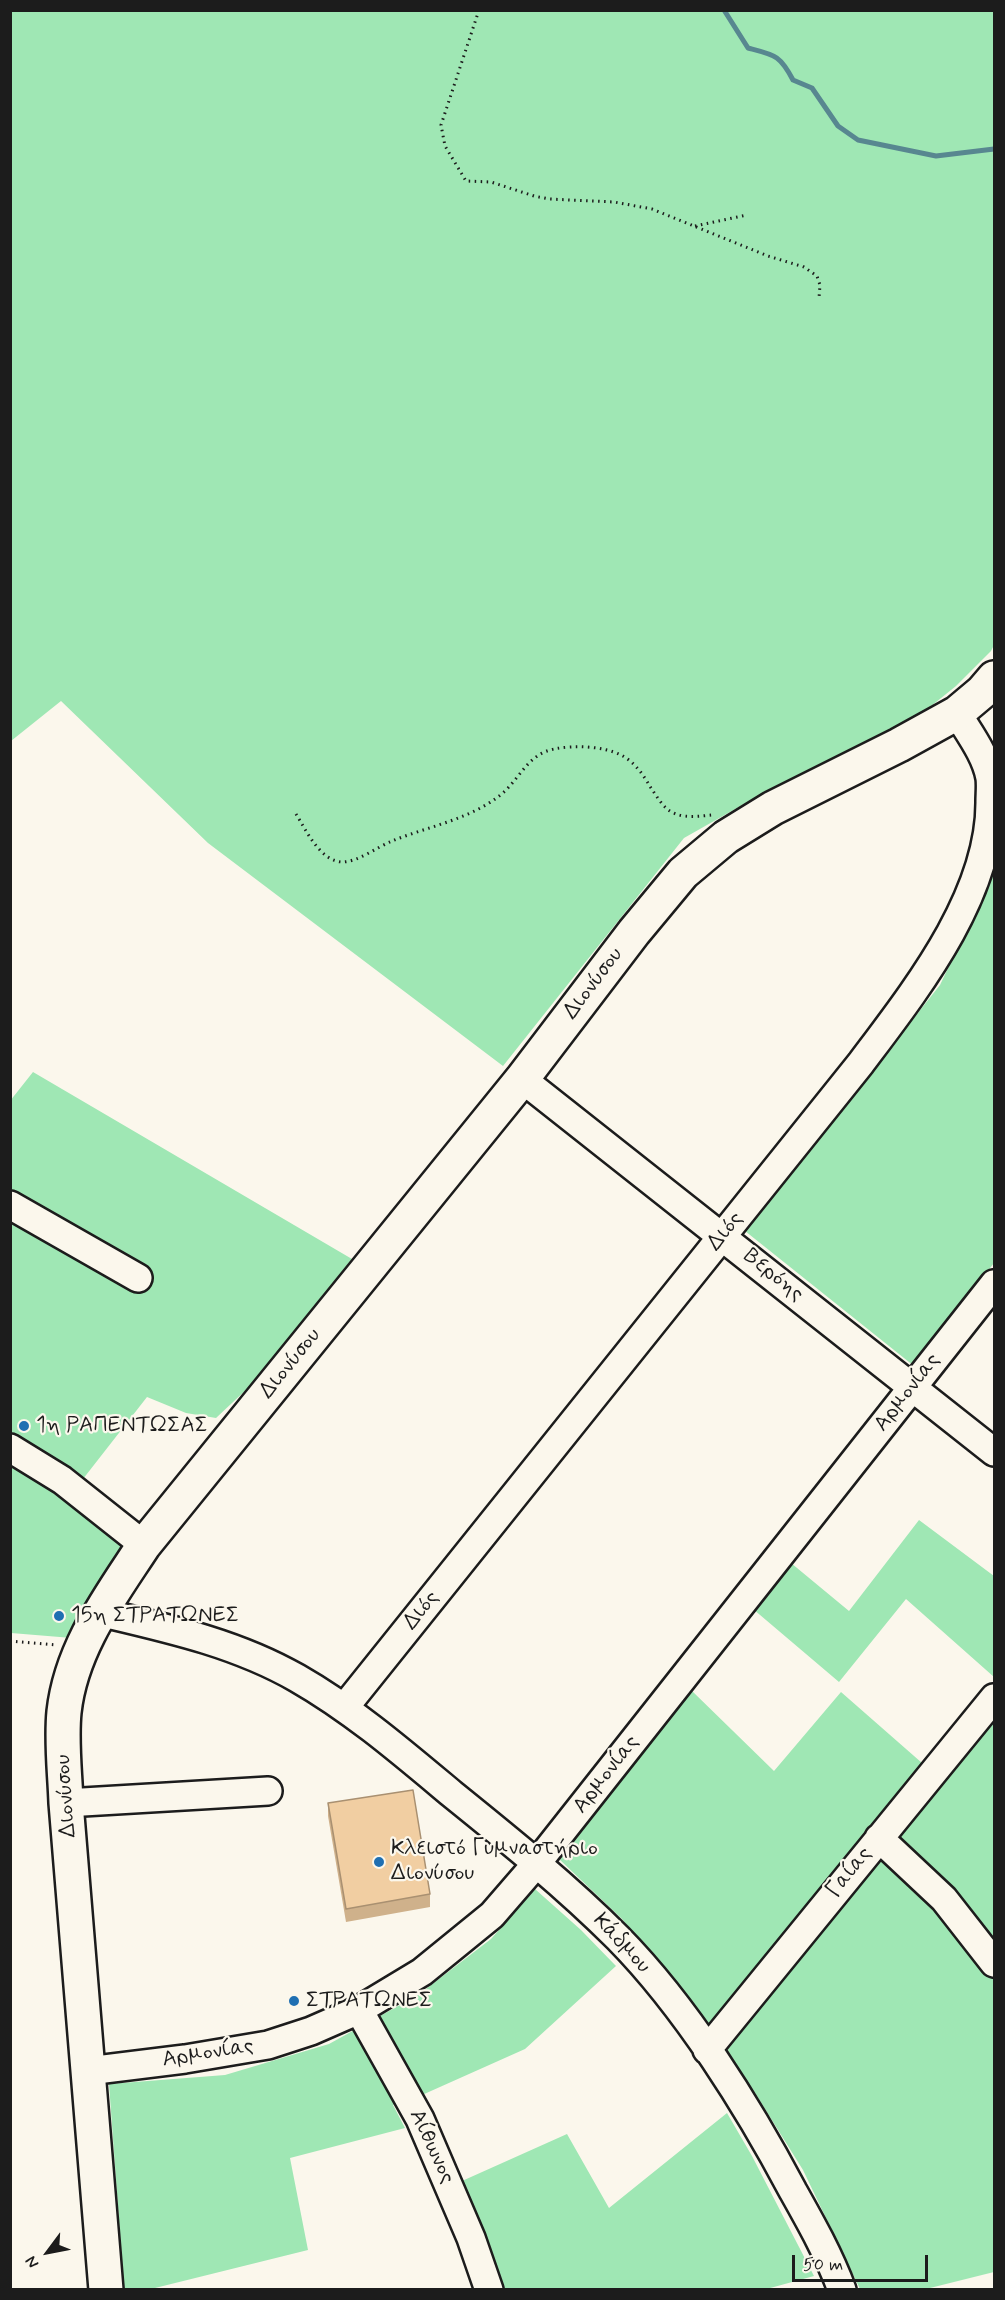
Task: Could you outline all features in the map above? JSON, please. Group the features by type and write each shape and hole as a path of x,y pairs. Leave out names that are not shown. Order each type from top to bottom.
{"main road":[{"name":"Διονύσου","path":"106,2289 66,1803 63,1738 64,1712 70,1679 80,1650 99,1612 144,1545 522,1079 661,897 704,853 726,837 773,808 899,745 957,713 982,692 994,678"}],"street":[{"name":"Διός","path":"344,1708 861,1063 922,981 959,914 981,866 990,818 990,778 977,746 957,713"},
{"name":"Βερόης","path":"522,1079 994,1452"},
{"path":"10,1205 138,1278"},
{"name":"Αρμονίας","path":"88,2071 184,2059 268,2045 311,2031 359,2010 422,1972 492,1915 537,1863 994,1284"},
{"path":"10,1448 62,1480 144,1545"},
{"name":"Κάδμου","path":"99,1612 206,1639 252,1656 297,1678 344,1708 388,1741 537,1863 620,1940 651,1975 707,2050 770,2147 842,2289"},
{"name":"Γαίας","path":"707,2050 994,1698"},
{"path":"66,1803 268,1791"},
{"path":"879,1838 944,1899 994,1963"},
{"name":"Αίθωνος","path":"359,2010 420,2120 471,2238 489,2289"}],"path":[{"path":"479,10 441,125 445,146 466,181 491,182 549,199 632,204 652,209 812,271 817,276 820,285 819,298"},
{"path":"695,226 747,215"},
{"path":"296,814 315,845 328,856 340,862 353,859 404,836 452,820 490,802 504,792 528,762 538,755 554,749 584,747 622,755 639,770 662,804 676,814 693,817 721,814"},
{"path":"10,1641 49,1643 80,1650"}],"green space":[{"path":"11,11 994,11 994,645 991,651 956,686 920,715 847,759 760,795 684,838 503,1066 208,843 61,701 11,741"},
{"path":"994,866 994,1263 914,1366 745,1231 940,985 990,880"},
{"path":"33,1072 352,1259 248,1388 216,1418 186,1413 147,1397 83,1479 11,1433 10,1101"},
{"path":"10,1462 59,1491 128,1553 72,1638 11,1633"},
{"path":"919,1520 994,1576 994,1677 906,1599 839,1682 753,1609 791,1563 849,1611"},
{"path":"691,1690 774,1771 841,1692 938,1777 994,1703 994,2272 926,2289 860,2289 803,2170 755,2093 692,2007 622,1919 559,1859"},
{"path":"535,1889 581,1930 616,1966 525,2049 422,2095 393,2105 405,2128 290,2158 308,2250 151,2289 124,2289 109,2084 225,2075 329,2044 418,1995 491,1939"},
{"path":"727,2113 752,2156 814,2276 763,2290 480,2289 500,2283 462,2181 567,2134 609,2208"}],"building":[{"name":"Κλειστό Γυμναστήριο Διονύσου","path":"413,1790 430,1894 346,1909 328,1803"}],"waterway":[{"path":"724,10 748,48 776,57 793,80 812,88 838,126 858,140 936,156 994,149"}],"place":[{"name":"1η ΡΑΠΕΝΤΩΣΑΣ","path":"24,1426"},
{"name":"15η ΣΤΡΑΤΩΝΕΣ","path":"59,1616"},
{"name":"Κλειστό Γυμναστήριο Διονύσου","path":"379,1862"},
{"name":"ΣΤΡΑΤΩΝΕΣ","path":"294,2001"}]}
